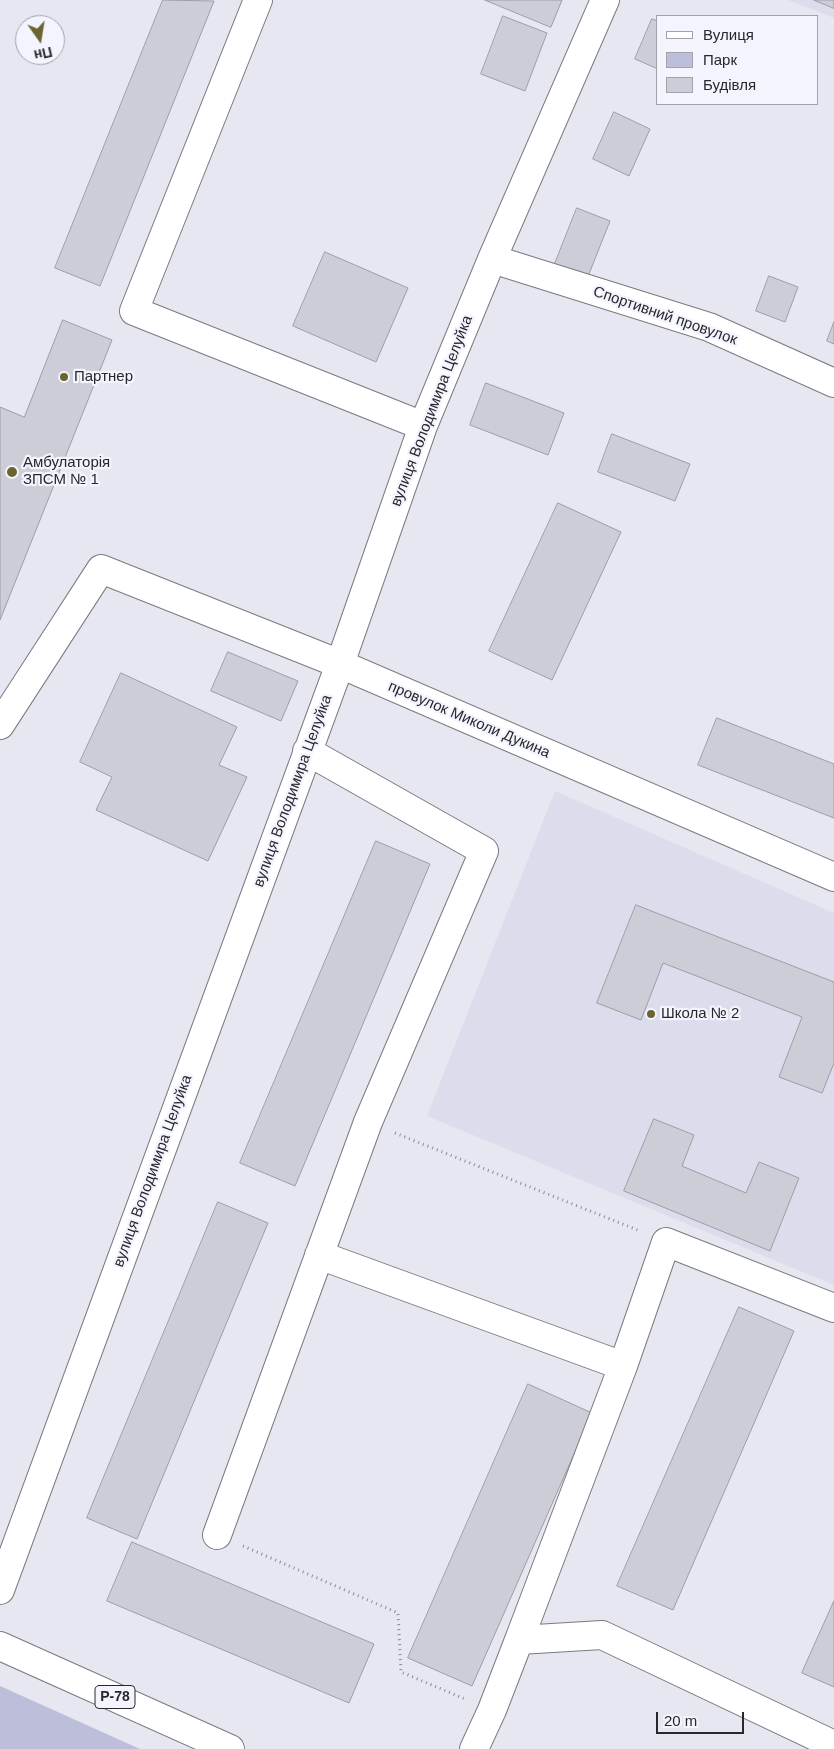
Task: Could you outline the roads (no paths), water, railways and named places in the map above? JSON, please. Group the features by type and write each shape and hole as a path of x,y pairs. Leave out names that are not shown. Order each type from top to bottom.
{"street":[{"path":"258,0 134,311 423,426"},
{"name":"вулиця Володимира Целуйка","path":"0,1590 306,752 340,664 423,426 492,259 605,0"},
{"name":"Спортивний провулок","path":"492,259 709,328 834,382"},
{"name":"провулок Миколи Дукина","path":"0,725 101,569 340,664 834,878"},
{"path":"217,1535 368,1122 484,851 306,752"},
{"path":"474,1749 492,1710 623,1366 666,1242 834,1308"},
{"path":"318,1255 623,1366"},
{"path":"519,1640 602,1635 834,1745"},
{"name":"Р-78","path":"0,1646 230,1749"}],"place":[{"name":"Партнер","path":"64,377"},
{"name":"Амбулаторія ЗПСМ № 1","path":"12,472"},
{"name":"Школа № 2","path":"651,1014"}]}
